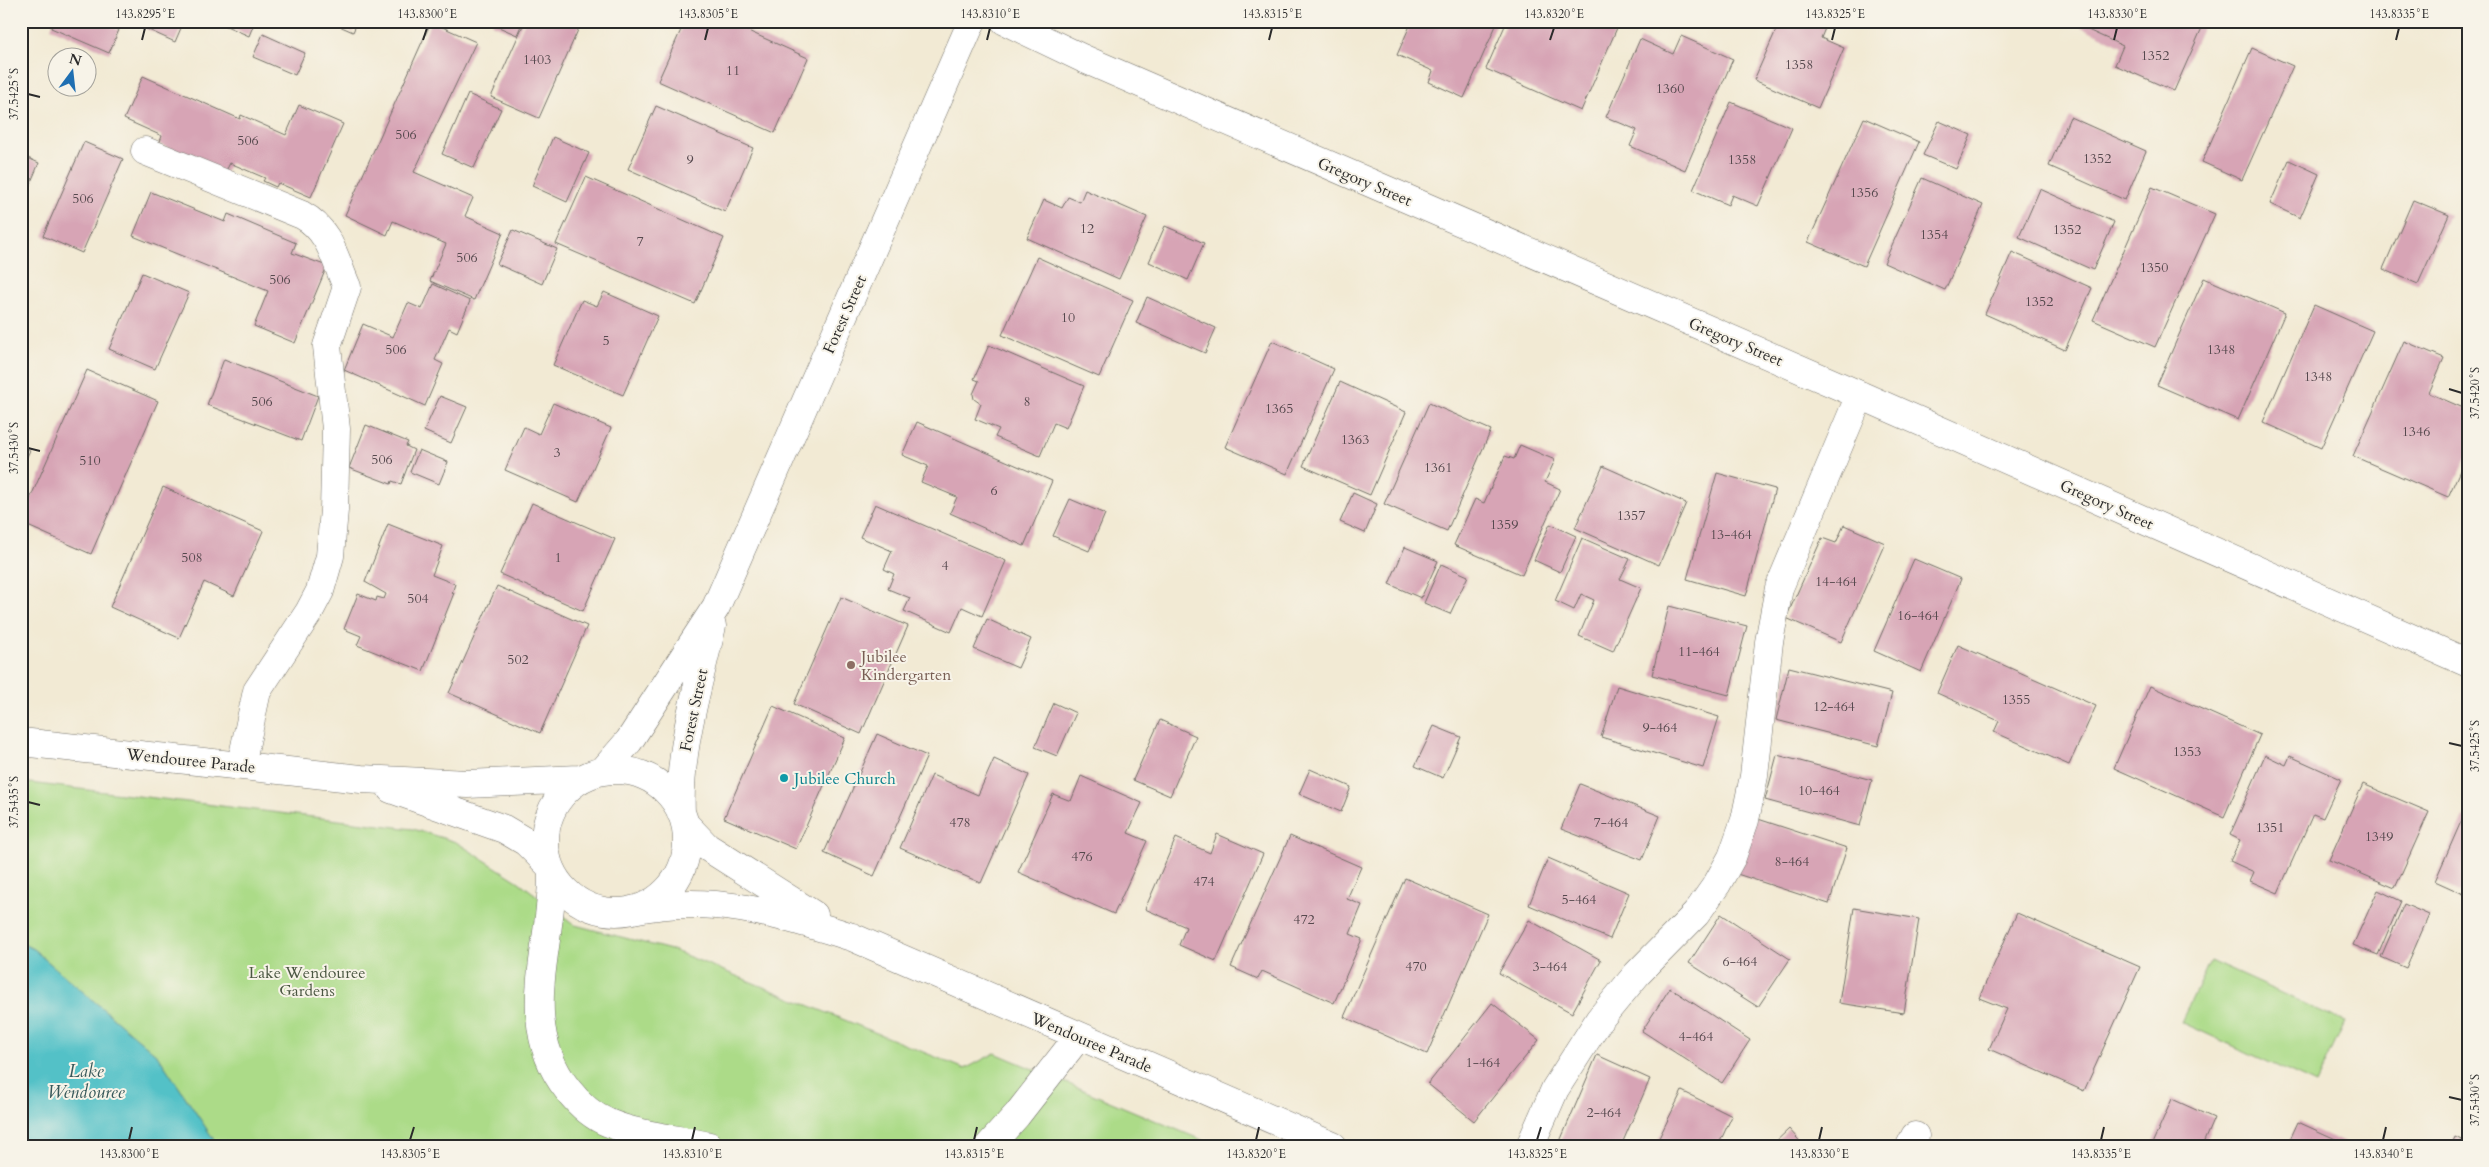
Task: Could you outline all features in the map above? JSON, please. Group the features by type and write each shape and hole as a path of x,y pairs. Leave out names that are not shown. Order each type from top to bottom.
{"street":[{"name":"Forest Street","path":"591,775 624,747 716,607 972,21"},
{"name":"Gregory Street","path":"1004,21 1082,58 1860,395 2468,663"},
{"path":"145,151 310,219 325,235 347,287 327,346 336,430 334,519 330,556 320,591 309,612 257,691 241,765"},
{"path":"1530,1146 1555,1089 1599,1020 1637,974 1696,914 1717,884 1732,857 1745,820 1754,776 1762,720 1769,642 1779,588 1787,564 1860,395"},
{"name":"Forest Street","path":"683,819 680,778 684,747 716,607"},
{"name":"Wendouree Parade","path":"21,742 361,779 468,784 591,775"},
{"path":"550,869 574,899 592,908 612,912 632,910 650,903 666,891 676,879 683,865 686,850 683,819 669,793 654,781 637,773 618,769 591,775 564,791 552,807 546,825 544,844 550,869 551,903 540,978 539,1015 541,1034 559,1079 572,1095 595,1117 621,1136 709,1146"},
{"name":"Wendouree Parade","path":"361,779 504,829 526,842 550,869"},
{"name":"Wendouree Parade","path":"683,819 707,848 756,880 852,937"},
{"name":"Wendouree Parade","path":"632,910 675,905 736,906 772,913 852,937 1333,1146"},
{"path":"989,1146 1023,1108 1078,1036"}],"green space":[{"name":"Lake Wendouree Gardens","path":"21,782 413,829 456,842 519,882 575,925 675,951 965,1069 995,1053 1216,1146 218,1146 158,1056 33,949 21,943"},
{"path":"2210,961 2345,1022 2316,1084 2181,1022"}],"water":[{"name":"Lake Wendouree","path":"21,943 33,949 158,1056 218,1146 21,1146"}],"building":[{"path":"54,21 100,21 119,30 109,53 51,28"},
{"path":"145,21 184,21 175,42 142,27"},
{"path":"215,21 255,21 249,36"},
{"path":"328,21 358,21 353,32"},
{"path":"494,21 523,21 517,35 492,24"},
{"path":"525,21 582,21 539,118 491,97"},
{"path":"685,21 726,21 808,58 775,133 658,81"},
{"path":"1412,21 1498,21 1464,98 1429,82 1433,71 1397,55"},
{"path":"1507,21 1620,21 1581,111 1486,69"},
{"path":"1780,21 1828,21 1821,38 1844,48 1818,108 1754,80"},
{"path":"2078,21 2205,21 2174,91 2115,65 2123,46 2077,25"},
{"path":"431,22 476,42 414,172 473,198 465,216 503,233 474,300 430,281 446,244 393,221 387,235 345,215"},
{"path":"263,34 305,53 295,75 253,57"},
{"path":"1681,36 1733,59 1685,170 1630,146 1637,130 1606,117 1640,39 1673,54"},
{"path":"2252,48 2293,66 2242,180 2202,162"},
{"path":"143,76 240,119 241,115 286,135 299,105 343,124 311,197 278,183 276,187 263,181 265,178 230,163 225,173 159,144 162,136 124,119"},
{"path":"468,94 501,109 474,168 442,154"},
{"path":"1731,102 1792,128 1758,206 1732,195 1728,205 1693,190"},
{"path":"656,106 753,148 725,212 628,169"},
{"path":"2070,117 2146,151 2125,200 2049,166"},
{"path":"1864,118 1919,142 1864,266 1808,242"},
{"path":"1939,121 1971,135 1956,169 1923,155"},
{"path":"553,137 589,153 567,202 532,186"},
{"path":"84,142 123,159 82,253 43,236"},
{"path":"21,155 39,163 28,189 21,186"},
{"path":"2289,160 2319,174 2300,218 2270,204"},
{"path":"586,177 724,238 695,304 556,244"},
{"path":"1922,178 1983,205 1945,290 1884,263"},
{"path":"2152,187 2215,214 2155,347 2093,320"},
{"path":"2040,189 2114,222 2093,270 2019,237"},
{"path":"1085,190 1147,217 1119,279 1027,238 1044,200 1062,208 1068,197 1080,202"},
{"path":"151,192 225,222 228,214 296,243 292,253 327,266 295,343 254,326 268,291 133,236"},
{"path":"2413,200 2449,215 2418,284 2383,269"},
{"path":"1165,226 1204,243 1188,280 1149,262"},
{"path":"513,230 557,249 542,284 497,264"},
{"path":"2012,252 2092,288 2065,350 1985,314"},
{"path":"1037,257 1133,300 1099,377 1002,335"},
{"path":"142,273 189,293 155,369 109,349"},
{"path":"2204,278 2285,313 2238,420 2157,385"},
{"path":"433,284 470,301 457,332 449,328 435,360 443,364 425,406 344,370 363,324 393,337 408,303 422,309"},
{"path":"604,292 658,316 623,395 553,365 582,300 597,306"},
{"path":"1147,297 1216,328 1205,353 1136,323"},
{"path":"2314,305 2373,331 2321,448 2263,422"},
{"path":"1272,341 1334,369 1287,474 1225,447"},
{"path":"2404,341 2444,358 2429,393 2468,410 2468,453 2448,497 2353,456"},
{"path":"989,345 1084,386 1066,428 1054,423 1040,456 995,437 999,429 975,419 981,404 974,399 973,394 979,381 974,379"},
{"path":"224,359 318,396 301,441 207,405"},
{"path":"87,370 158,401 91,554 21,523 21,519"},
{"path":"1340,382 1406,412 1370,495 1303,466"},
{"path":"440,396 467,407 451,443 424,431"},
{"path":"553,403 611,428 578,502 505,470 524,427 539,434"},
{"path":"1429,403 1491,430 1447,531 1384,504"},
{"path":"917,422 1052,481 1024,546 950,513 957,497 921,482 928,466 902,455"},
{"path":"366,425 408,442 406,446 414,450 401,484 392,481 391,484 349,468"},
{"path":"1520,445 1555,460 1545,482 1560,489 1522,575 1454,545 1475,499 1484,503 1505,456 1514,459"},
{"path":"21,446 30,450 21,470"},
{"path":"419,450 448,462 439,484 410,472"},
{"path":"1603,466 1686,503 1659,565 1575,528"},
{"path":"1717,473 1775,489 1746,596 1687,579"},
{"path":"163,487 263,531 234,596 204,582 179,638 110,607"},
{"path":"1353,493 1377,504 1365,533 1340,522"},
{"path":"1070,499 1105,514 1089,551 1053,536"},
{"path":"532,503 615,539 583,611 500,574"},
{"path":"875,504 1006,561 982,616 962,607 951,632 904,611 910,598 888,589 894,574 884,569 892,551 860,537"},
{"path":"388,524 443,546 432,575 455,584 452,593 454,593 423,671 357,645 361,636 344,629 358,594 376,601 377,597 384,599 386,594 365,582"},
{"path":"1550,524 1576,536 1560,572 1534,560"},
{"path":"1844,525 1885,543 1841,642 1786,618 1822,538 1836,543"},
{"path":"1582,538 1630,559 1620,579 1641,588 1613,651 1579,636 1594,600 1581,594 1574,610 1555,601"},
{"path":"1405,547 1438,561 1421,598 1389,584"},
{"path":"1914,559 1961,579 1921,672 1874,651"},
{"path":"1441,564 1468,576 1450,614 1424,603"},
{"path":"497,586 587,626 540,733 449,693"},
{"name":"Jubilee Kindergarten","path":"841,597 908,626 861,734 794,704"},
{"path":"1669,606 1747,626 1729,695 1652,675"},
{"path":"987,619 1031,639 1018,668 974,649"},
{"path":"1958,645 2096,706 2069,765 1994,732 1999,721 1937,693"},
{"path":"1789,667 1892,693 1878,746 1776,720"},
{"path":"1617,686 1719,717 1703,768 1601,737"},
{"path":"2150,686 2260,735 2224,817 2114,768"},
{"path":"1054,703 1076,713 1057,756 1035,747"},
{"name":"Jubilee Church","path":"773,706 845,738 796,849 724,818"},
{"path":"1160,720 1196,736 1170,796 1133,780"},
{"path":"1434,726 1461,737 1443,778 1415,766"},
{"path":"877,734 927,756 874,876 824,853"},
{"path":"1777,755 1872,780 1860,826 1765,800"},
{"path":"2265,755 2286,765 2290,756 2341,779 2323,818 2313,814 2278,893 2250,881 2254,872 2230,861 2240,840 2230,835"},
{"path":"994,759 1029,775 981,883 900,848 932,775 978,795"},
{"path":"1310,769 1351,787 1341,812 1299,794"},
{"path":"1081,776 1142,803 1128,833 1147,841 1114,914 1018,872 1053,794 1071,801"},
{"path":"1580,784 1660,816 1642,860 1561,829"},
{"path":"2363,784 2429,812 2395,888 2329,860"},
{"path":"2463,817 2468,819 2468,896 2435,881"},
{"path":"1755,818 1847,848 1829,904 1737,874"},
{"path":"1217,834 1263,854 1216,961 1179,945 1186,927 1145,909 1176,838 1210,853"},
{"path":"1290,836 1361,867 1347,899 1362,905 1350,934 1362,939 1334,1003 1262,971 1258,979 1231,967"},
{"path":"1548,858 1629,893 1610,939 1529,905"},
{"path":"1405,878 1488,914 1427,1054 1344,1017"},
{"path":"2378,890 2401,901 2378,955 2353,945"},
{"path":"2404,904 2429,915 2406,968 2381,957"},
{"path":"1854,908 1919,919 1904,1013 1839,1003"},
{"path":"2017,913 2140,967 2084,1091 1989,1049 2007,1009 1979,998"},
{"path":"1721,914 1790,959 1758,1007 1689,963"},
{"path":"1529,920 1601,960 1572,1013 1499,973"},
{"path":"1670,988 1750,1040 1722,1083 1642,1031"},
{"path":"1492,1003 1539,1040 1474,1121 1428,1084"},
{"path":"1597,1055 1650,1079 1621,1146 1558,1146"},
{"path":"1682,1091 1732,1116 1718,1146 1655,1146"},
{"path":"2172,1099 2214,1118 2202,1146 2151,1146"},
{"path":"2298,1122 2351,1146 2287,1146"},
{"path":"1789,1129 1804,1146 1771,1146"},
{"path":"2455,1137 2468,1143 2468,1146 2451,1146"}],"place":[{"name":"Jubilee Kindergarten","path":"851,665"},
{"name":"Jubilee Church","path":"784,778"}]}
